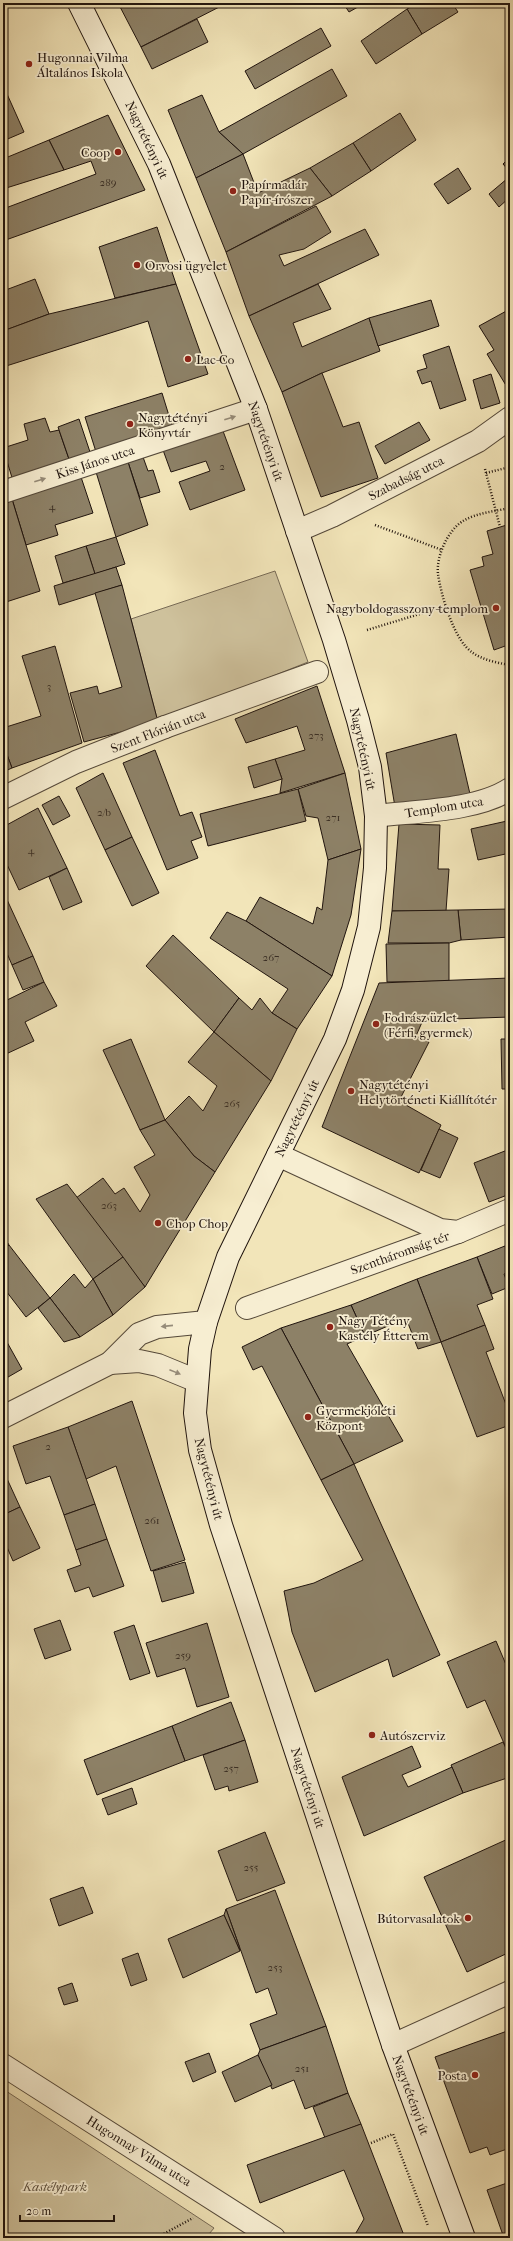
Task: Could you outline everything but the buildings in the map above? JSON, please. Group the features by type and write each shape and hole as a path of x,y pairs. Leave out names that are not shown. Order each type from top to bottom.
{"main road":[{"name":"Nagytétényi út","path":"79,3 159,164 256,409 358,720 370,768 376,816 375,868 369,927 353,990 336,1039 228,1257 206,1322 200,1349 195,1413 200,1450 221,1525 393,2045 464,2238"},
{"name":"Kiss János utca","path":"3,492 256,409"},
{"name":"Szabadság utca","path":"297,531 332,516 478,441 510,418"},
{"name":"Szent Flórián utca","path":"3,798 76,762 165,727 317,672"},
{"name":"Templom utca","path":"376,816 476,804 500,796 510,789"},
{"name":"Szentháromság tér","path":"278,1155 440,1230 458,1232"},
{"path":"458,1232 510,1210"},
{"name":"Szentháromság tér","path":"247,1308 458,1232"},
{"path":"3,1417 110,1363 140,1334 157,1327 206,1322"},
{"path":"110,1363 139,1361 158,1365 197,1381"},
{"path":"393,2045 510,1992"},
{"name":"Hugonnay Vilma utca","path":"3,2066 274,2238"}],"path":[{"path":"486,473 510,467"},
{"path":"488,478 500,527"},
{"path":"510,508 463,521 450,532 442,550 438,572 446,606 456,634 472,653 494,662 510,665"},
{"path":"374,525 442,550"},
{"path":"367,630 446,606"},
{"path":"371,2143 393,2134 430,2232"},
{"path":"156,2238 220,2203"}],"green space":[{"path":"275,571 308,662 158,722 131,619"},
{"name":"Kastélypark","path":"3,2089 214,2228 209,2234 214,2238 3,2238"}],"place":[{"name":"Hugonnai Vilma Általános Iskola","path":"29,64"},
{"name":"Coop","path":"118,152"},
{"name":"Papírmadár Papír-írószer","path":"233,191"},
{"name":"Orvosi ügyelet","path":"137,265"},
{"name":"Lac-Co","path":"188,359"},
{"name":"Nagytétényi Könyvtár","path":"130,424"},
{"name":"Nagyboldogasszony-templom","path":"496,608"},
{"name":"Fodrász üzlet (Férfi, gyermek)","path":"376,1024"},
{"name":"Nagytétényi Helytörténeti Kiállítótér","path":"351,1091"},
{"name":"Chop Chop","path":"158,1223"},
{"name":"Nagy Tétény Kastély Étterem","path":"330,1327"},
{"name":"Gyermekjóléti Központ","path":"308,1417"},
{"name":"Autószerviz","path":"372,1735"},
{"name":"Bútorvasalatok","path":"468,1918"},
{"name":"Posta","path":"475,2075"}]}
